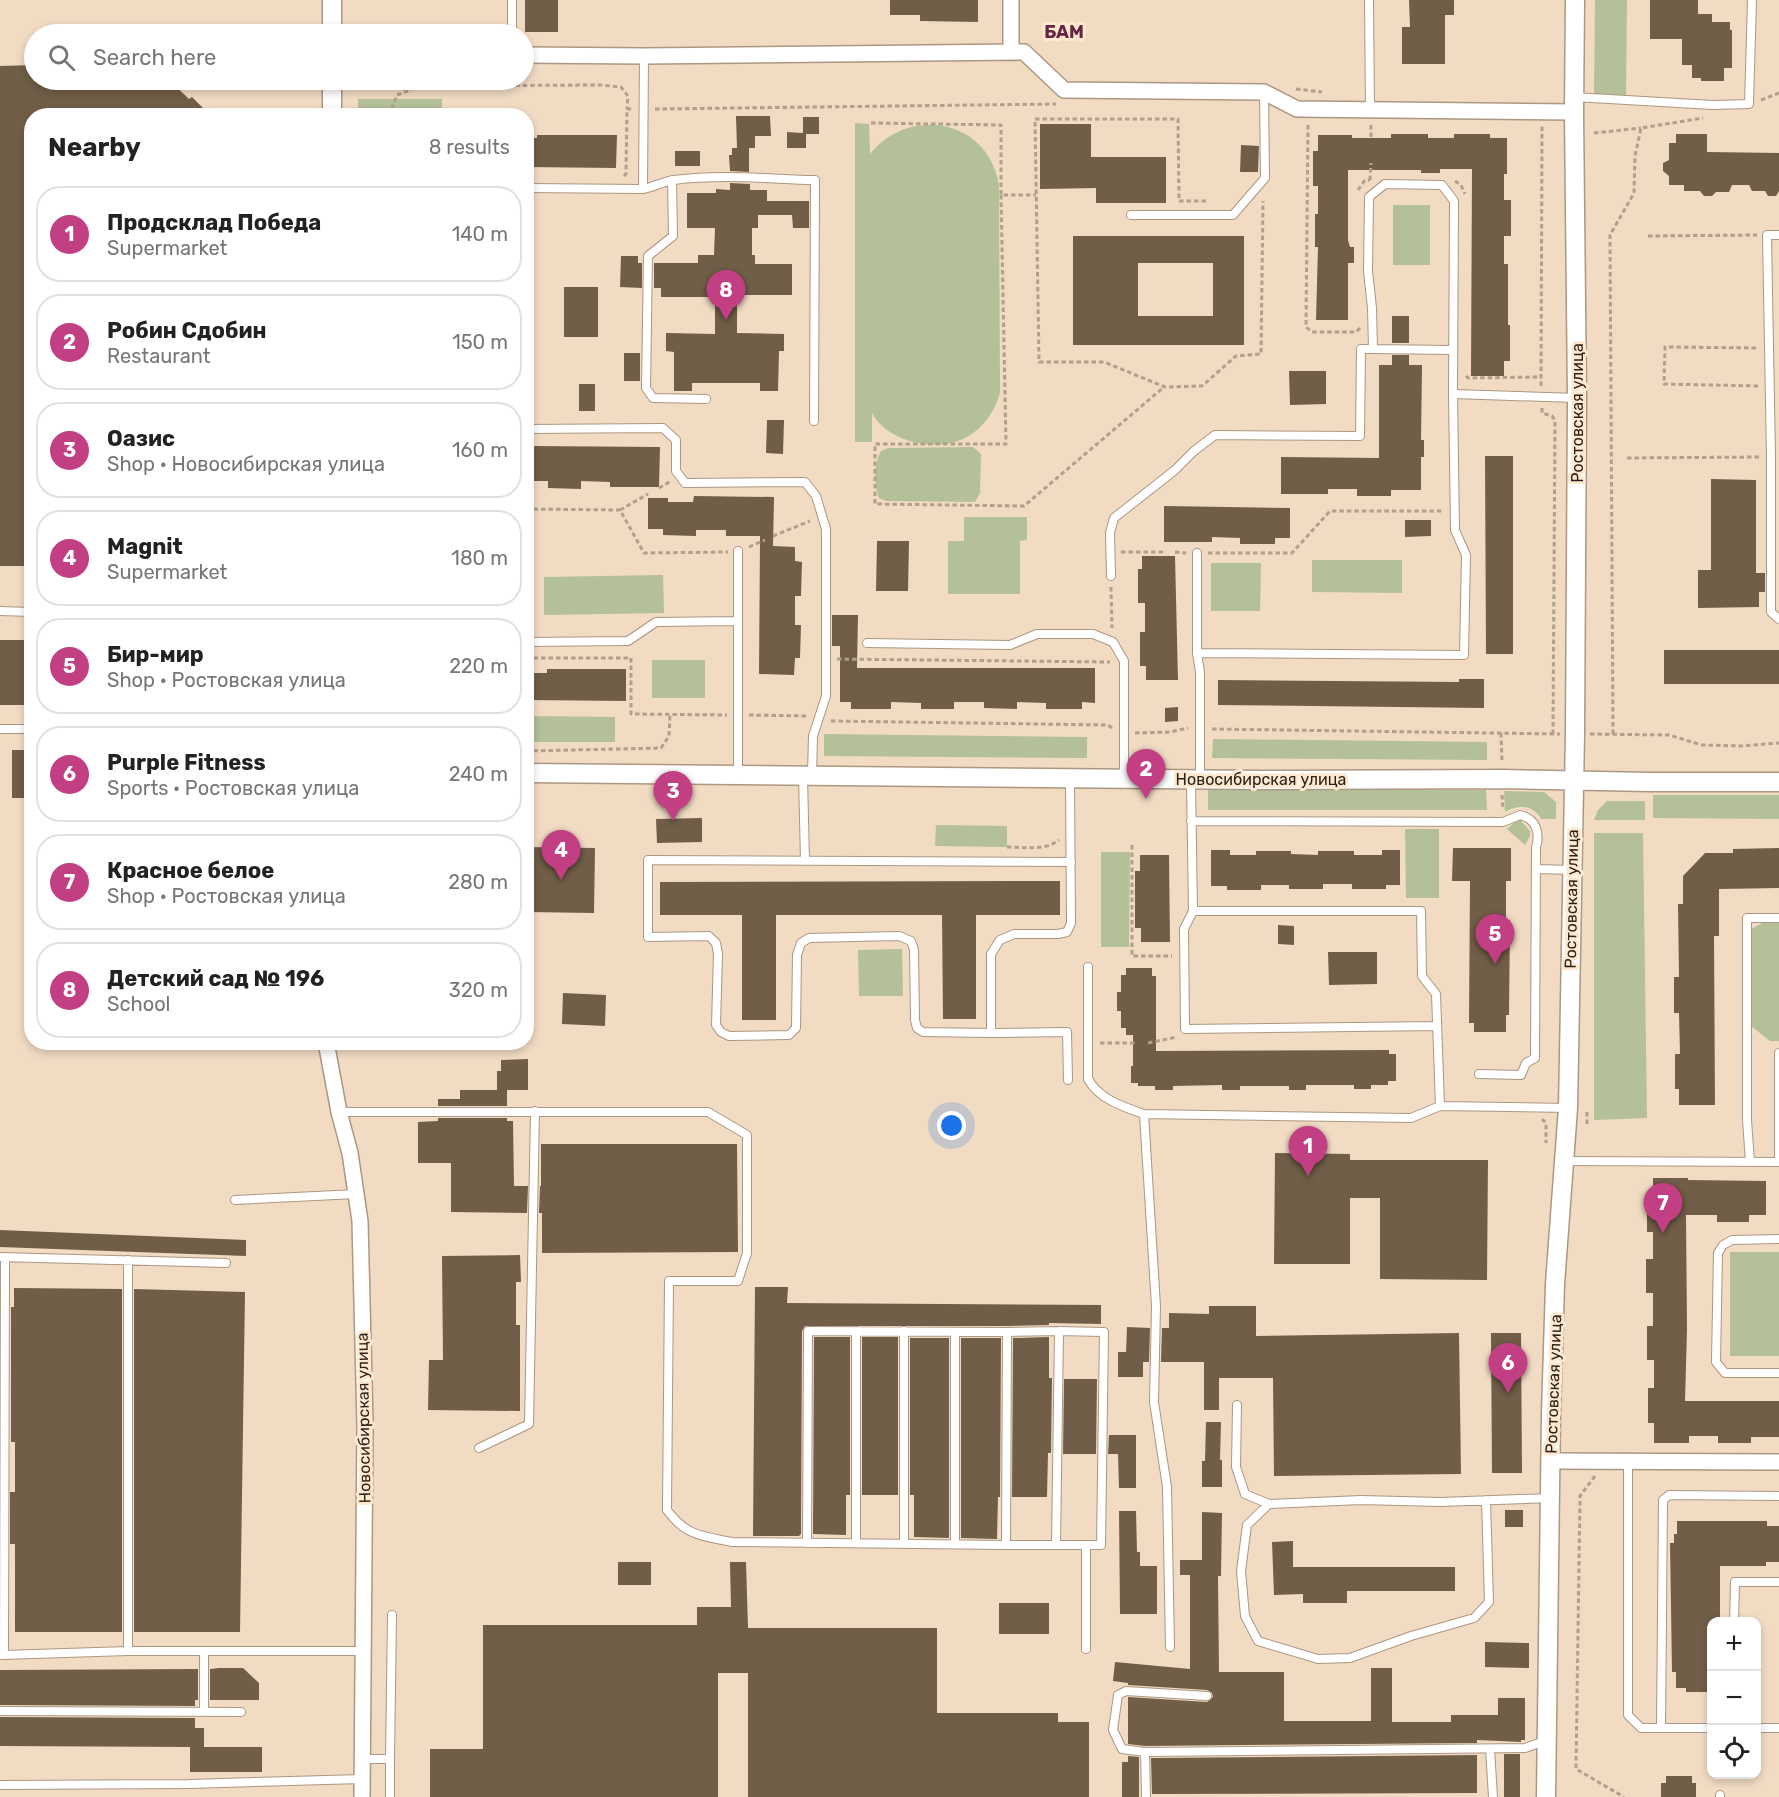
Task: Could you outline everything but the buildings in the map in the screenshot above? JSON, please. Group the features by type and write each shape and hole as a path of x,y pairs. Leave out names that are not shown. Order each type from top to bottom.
{"street":[{"path":"332,0 332,24"},
{"path":"1011,0 1011,52"},
{"name":"Ростовская улица","path":"1546,1797 1550,1461 1556,1284 1568,1108 1575,734 1577,398 1575,0"},
{"path":"534,55 1023,52 1064,90 1263,92 1297,109 1370,110 1574,104"},
{"path":"332,90 332,108"},
{"name":"Новосибирская улица","path":"534,773 1779,782"},
{"name":"Новосибирская улица","path":"327,1050 339,1112 350,1153 360,1221 364,1424 362,1797"},
{"path":"1550,1461 1779,1462"}],"lane":[{"path":"512,0 512,24"},
{"path":"1369,0 1370,110"},
{"path":"1574,104 1749,104 1752,0"},
{"path":"643,189 644,56"},
{"path":"1131,215 1233,215 1265,178 1263,92"},
{"path":"534,188 643,189 672,180 717,178 815,180 814,421"},
{"path":"672,180 673,236 648,256 646,388 653,398 706,399"},
{"path":"1197,653 1464,655 1466,555 1455,530 1452,394 1455,201 1442,185 1385,184 1369,197 1368,271 1373,349"},
{"path":"1779,235 1767,235 1770,386 1775,457 1775,529 1771,612 1779,619"},
{"path":"1111,576 1110,533 1114,518 1215,435 1360,436 1361,349 1452,350"},
{"path":"1452,394 1577,398"},
{"path":"534,429 663,428 676,440 676,471 685,483 804,482 816,496 826,529 826,696 813,736 808,776 805,861"},
{"path":"738,551 738,776"},
{"path":"1197,553 1197,653 1200,672 1196,779 1191,820 1193,911 1184,929 1185,1029 1436,1026"},
{"path":"0,611 24,612"},
{"path":"534,642 628,641 657,622 737,621"},
{"path":"867,643 1010,645 1037,634 1093,634 1113,642 1124,661 1124,778"},
{"path":"0,729 24,729"},
{"path":"991,1032 991,954 1000,940 1014,934 1067,932 1071,924 1070,778"},
{"path":"1191,820 1503,822 1515,816 1523,816 1534,822 1538,831 1535,1058 1526,1063 1521,1075 1479,1074"},
{"path":"1068,1080 1067,1032 923,1032 917,1028 914,950 910,940 899,936 809,938 801,943 797,955 796,1028 789,1035 729,1036 721,1032 716,1025 718,954 716,943 709,936 648,937 648,860 1071,862"},
{"path":"1536,869 1571,870"},
{"path":"1193,911 1421,911 1422,976 1436,994 1440,1106"},
{"path":"1750,1162 1747,1120 1747,918 1779,918"},
{"path":"1088,967 1088,1079 1094,1089 1120,1106 1144,1114 1411,1118 1440,1106 1568,1108"},
{"path":"1564,1161 1779,1162 1779,1053"},
{"path":"479,1448 529,1424 534,1111"},
{"path":"339,1112 708,1112 747,1136 747,1253 738,1281 669,1281 668,1510 677,1523 687,1531 699,1536 732,1542 807,1543 856,1543 904,1544 955,1544 1006,1545 1101,1545 1104,1332 808,1331 807,1543"},
{"path":"1144,1114 1156,1306 1154,1402 1167,1487 1170,1647"},
{"path":"235,1200 356,1194"},
{"path":"1779,1239 1732,1240 1723,1245 1718,1253 1716,1362 1725,1373 1779,1373"},
{"path":"226,1263 3,1257 2,1655 363,1651"},
{"path":"128,1260 128,1652"},
{"path":"856,1331 856,1543"},
{"path":"904,1331 904,1544"},
{"path":"1056,1545 1059,1331"},
{"path":"955,1332 955,1544"},
{"path":"1006,1545 1007,1332"},
{"path":"1237,1405 1236,1467 1245,1494 1269,1504 1361,1500 1440,1502 1550,1498"},
{"path":"1628,1461 1628,1715 1641,1728 1707,1728"},
{"path":"1661,1728 1663,1500 1669,1496 1779,1496"},
{"path":"1269,1504 1247,1526 1241,1571 1245,1616 1258,1641 1318,1659 1350,1658 1411,1636 1474,1618 1489,1602 1486,1500"},
{"path":"1086,1545 1086,1649"},
{"path":"1734,1617 1735,1582 1779,1582"},
{"path":"390,1797 392,1615"},
{"path":"204,1652 204,1711"},
{"path":"1208,1696 1126,1691 1118,1695 1113,1730 1122,1749 1146,1752 1490,1749 1525,1748 1545,1742"},
{"path":"0,1711 241,1712"},
{"path":"1761,1728 1779,1728"},
{"path":"1490,1749 1493,1797"},
{"path":"1146,1752 1146,1797"},
{"path":"362,1759 390,1759"},
{"path":"0,1785 189,1784 362,1779"}],"path":[{"path":"534,85 621,87 628,96 626,174 620,180"},
{"path":"1293,89 1326,92"},
{"path":"392,108 397,95 410,90"},
{"path":"1749,104 1779,93"},
{"path":"627,109 1057,104"},
{"path":"1594,133 1711,117"},
{"path":"1212,201 1179,201 1178,119 1035,119 1039,363 1104,362 1165,387 1202,386 1236,356 1261,354 1263,201 1245,201"},
{"path":"871,123 1001,125 1006,444 876,444 876,504 1024,506 1165,387"},
{"path":"1542,124 1542,413 1552,416 1555,420 1553,734"},
{"path":"1318,126 1307,125 1306,327 1312,333 1356,333 1361,327 1361,319"},
{"path":"1613,734 1610,235 1634,193 1635,156 1641,128"},
{"path":"1358,191 1365,180 1376,179"},
{"path":"1449,180 1461,185 1465,191 1465,202"},
{"path":"1001,195 1036,195"},
{"path":"1648,236 1767,235"},
{"path":"1769,349 1665,347 1664,384 1770,386"},
{"path":"1464,374 1468,378 1541,378"},
{"path":"1627,458 1775,457"},
{"path":"534,509 620,510 648,494"},
{"path":"620,510 644,553 738,551 765,540"},
{"path":"1197,553 1292,553 1330,511 1455,511"},
{"path":"773,536 822,517"},
{"path":"1111,552 1164,552"},
{"path":"1111,576 1113,642"},
{"path":"534,658 631,658 631,714 819,716 832,722 1108,725 1124,733 1170,732 1188,728"},
{"path":"832,659 1116,662"},
{"path":"832,711 832,722"},
{"path":"534,751 661,748 669,736 670,714"},
{"path":"1108,725 1116,721"},
{"path":"1207,729 1669,735 1702,745 1741,746 1779,743"},
{"path":"1007,847 1052,845 1059,839"},
{"path":"1132,845 1132,956 1178,956"},
{"path":"1148,1043 1178,1037"},
{"path":"1088,1044 1137,1043"},
{"path":"1521,1108 1521,1118 1543,1119 1546,1123 1546,1146"},
{"path":"1605,1461 1580,1496 1576,1769 1624,1797"}],"green space":[{"path":"1595,0 1627,0 1626,95 1594,95"},
{"path":"358,99 442,99 442,108 358,108"},
{"path":"855,123 869,124 870,154 887,138 906,129 926,125 946,127 965,134 981,146 993,164 999,186 1000,392 995,406 982,426 963,439 952,443 913,442 889,431 872,413 872,442 855,442"},
{"path":"1393,205 1430,205 1430,265 1393,265"},
{"path":"973,447 981,454 980,493 975,502 886,501 879,498 876,474 881,451 888,448"},
{"path":"964,517 1027,517 1027,540 1020,541 1020,594 948,594 948,541 964,541"},
{"path":"1312,560 1402,560 1402,593 1312,592"},
{"path":"1211,563 1261,563 1260,611 1211,611"},
{"path":"663,575 664,613 544,615 544,577"},
{"path":"652,660 705,660 705,698 652,698"},
{"path":"534,716 615,717 615,742 534,742"},
{"path":"824,734 1087,737 1087,758 824,756"},
{"path":"1213,739 1487,742 1487,760 1212,758"},
{"path":"1208,789 1486,790 1487,810 1208,810"},
{"path":"1504,791 1544,792 1556,802 1556,819 1541,819 1534,811 1525,807 1505,812"},
{"path":"1653,795 1779,795 1779,819 1653,818"},
{"path":"1607,801 1645,801 1645,820 1594,820 1598,810"},
{"path":"1521,821 1530,831 1525,845 1507,829 1515,822"},
{"path":"936,825 1007,826 1007,847 935,846"},
{"path":"1405,829 1439,829 1439,898 1406,898"},
{"path":"1594,833 1643,833 1647,1118 1594,1120"},
{"path":"1101,852 1130,852 1129,947 1101,947"},
{"path":"1766,921 1779,921 1779,1041 1770,1041 1751,1026 1751,929"},
{"path":"902,949 903,996 859,996 858,950"},
{"path":"1730,1252 1779,1252 1779,1356 1730,1356"}],"place":[{"name":"Детский сад № 196","path":"726,320"},
{"name":"Робин Сдобин","path":"1146,799"},
{"name":"Оазис","path":"673,821"},
{"name":"Magnit","path":"561,880"},
{"name":"Бир-мир","path":"1495,964"},
{"name":"Продсклад Победа","path":"1308,1176"},
{"name":"Красное белое","path":"1663,1233"},
{"name":"Purple Fitness","path":"1508,1393"}],"district":[{"name":"БАМ","path":"1064,32"}]}
